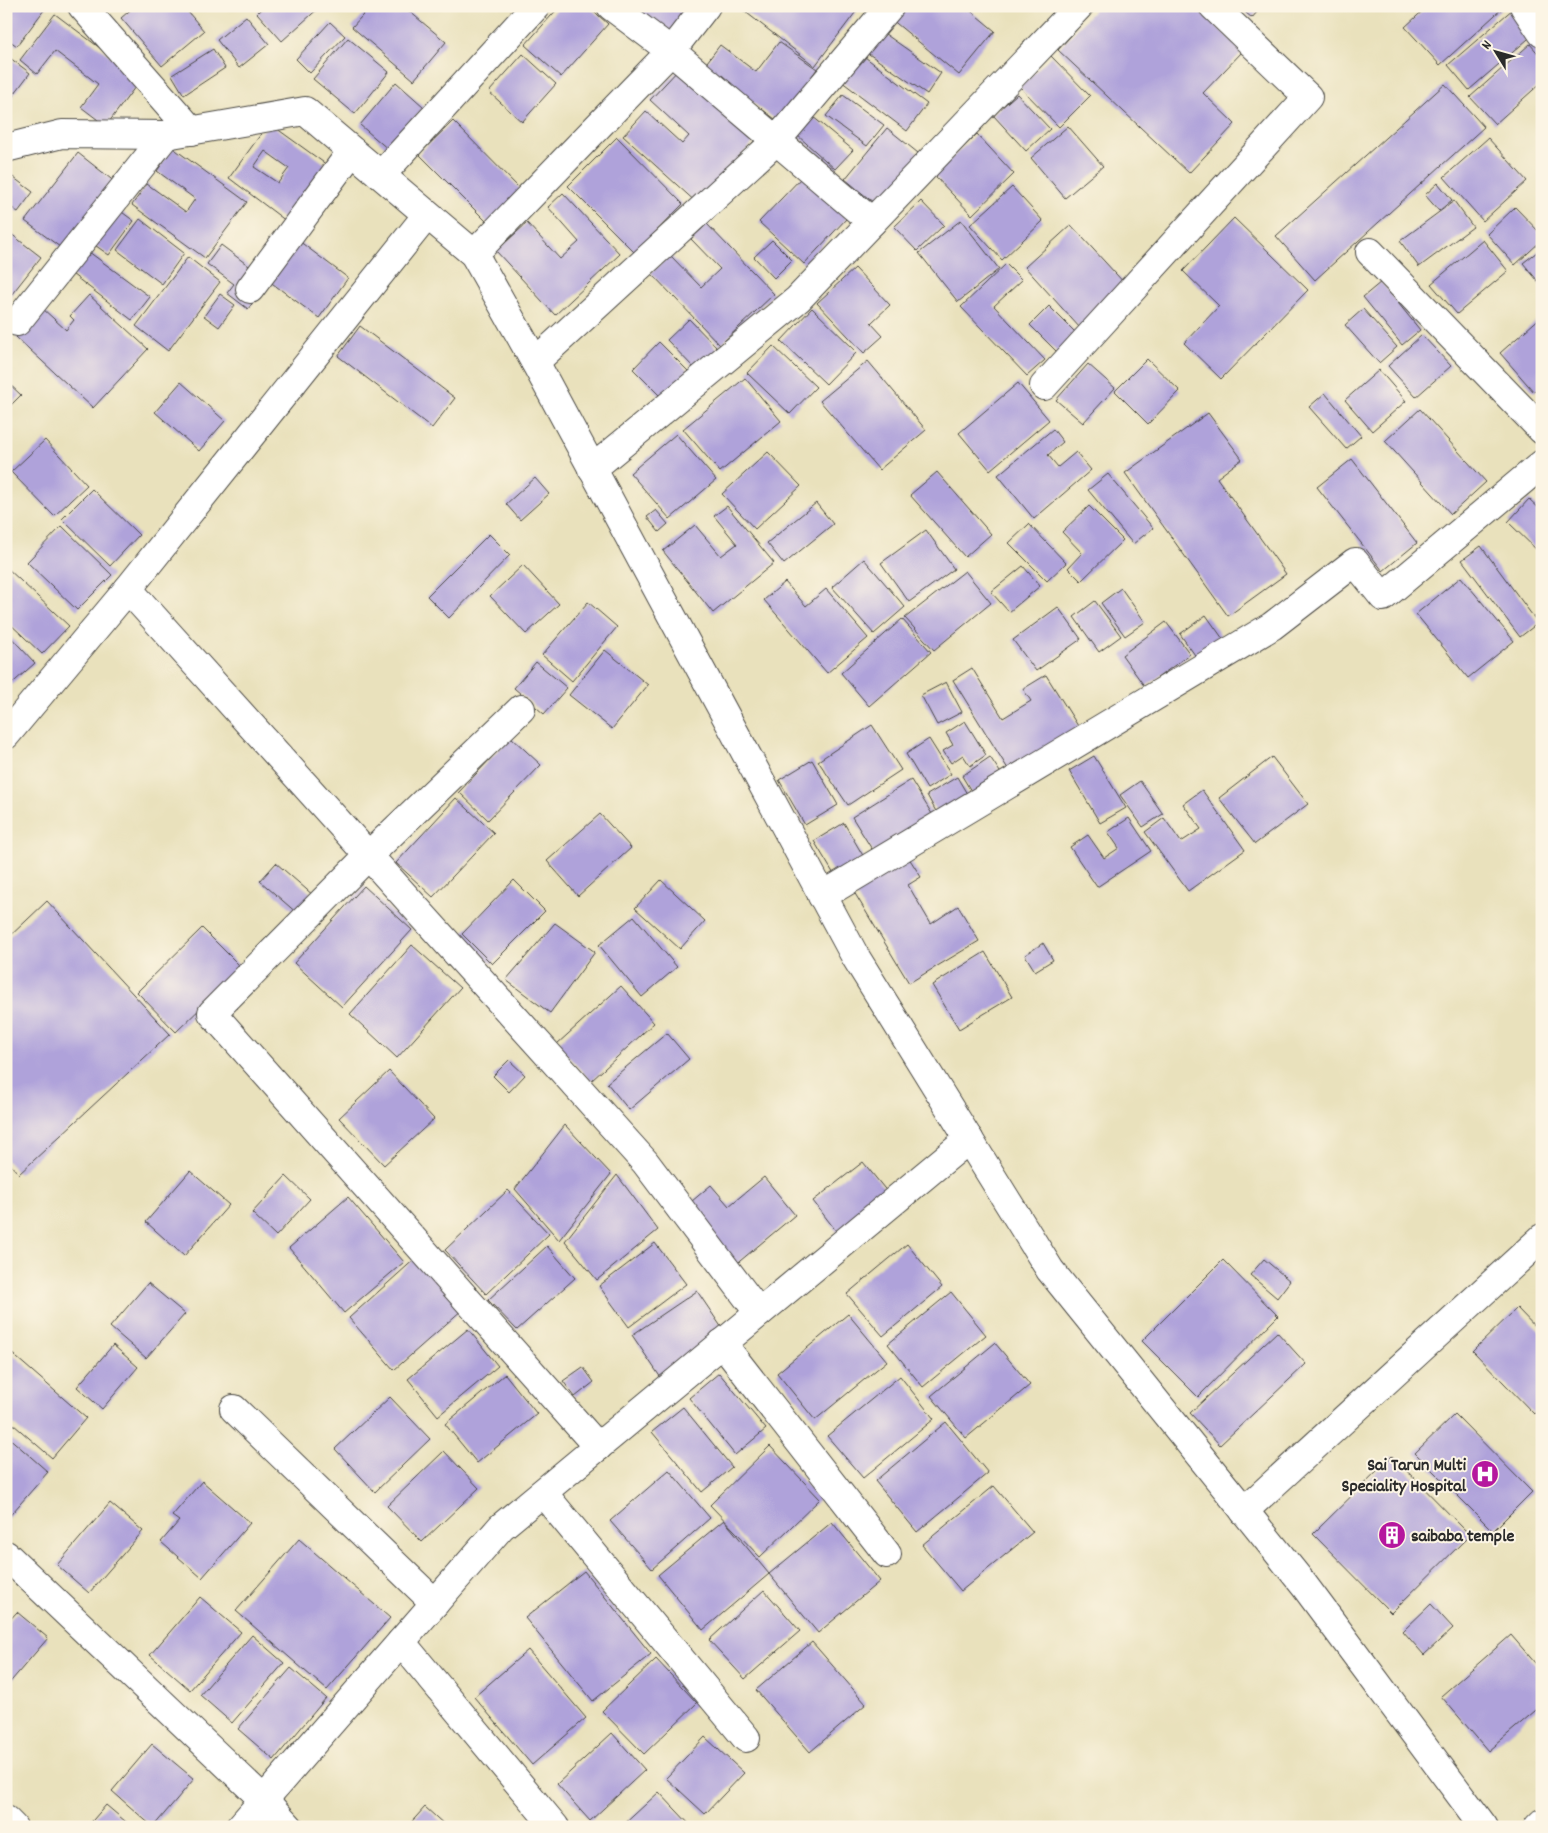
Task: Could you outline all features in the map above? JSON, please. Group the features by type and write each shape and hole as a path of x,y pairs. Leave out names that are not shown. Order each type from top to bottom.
{"street":[{"path":"82,6 179,133"},
{"path":"381,175 536,6"},
{"path":"612,6 671,51 872,222"},
{"path":"474,254 671,51 706,6"},
{"path":"535,362 776,141 890,6"},
{"path":"592,469 798,299 1079,6"},
{"path":"1044,386 1308,97 1213,6"},
{"path":"1524,6 1542,33"},
{"path":"6,148 62,134 179,133 305,111 474,254 535,362 855,956 1050,1270 1304,1586 1484,1827"},
{"path":"17,322 179,133"},
{"path":"250,289 352,151"},
{"path":"6,735 128,589 428,215"},
{"path":"1370,252 1542,430"},
{"path":"822,896 1272,626 1355,562 1383,597 1542,464"},
{"path":"128,589 646,1162 759,1313"},
{"path":"521,709 368,856 212,1013 598,1447"},
{"path":"240,1827 501,1527 969,1139"},
{"path":"1244,1510 1542,1238"},
{"path":"722,1343 887,1554"},
{"path":"234,1410 435,1603"},
{"path":"543,1492 746,1738"},
{"path":"6,1555 264,1800 288,1827"},
{"path":"401,1642 555,1827"},
{"path":"6,1820 13,1827"},
{"path":"1538,1827 1542,1823"}],"building":[{"path":"6,6 47,6 17,46 6,38"},
{"path":"135,6 183,6 204,31 162,66 121,18"},
{"path":"264,6 321,6 282,41 257,13"},
{"path":"371,6 403,6 446,42 414,80 352,27"},
{"path":"560,6 588,6 608,24 561,77 525,45"},
{"path":"630,6 717,6 683,49"},
{"path":"746,6 855,6 858,9 815,66 743,10"},
{"path":"901,6 965,6 995,31 959,75 891,19"},
{"path":"1098,6 1195,6 1243,51 1203,93 1235,124 1189,173 1058,50"},
{"path":"1238,6 1262,6 1252,18"},
{"path":"1428,6 1505,6 1440,65 1405,27"},
{"path":"1514,8 1535,33 1469,90 1448,65"},
{"path":"55,14 141,79 106,126 81,107 98,84 55,51 37,74 20,60"},
{"path":"246,16 269,44 239,68 217,40"},
{"path":"330,22 345,36 310,73 296,59"},
{"path":"878,29 941,73 927,94 863,50"},
{"path":"348,38 389,72 355,114 313,79"},
{"path":"779,42 817,69 779,122 704,66 720,45 756,72"},
{"path":"1530,44 1542,58 1542,82 1495,124 1470,97"},
{"path":"213,49 225,68 184,95 172,75"},
{"path":"857,51 927,104 907,131 837,78"},
{"path":"523,54 556,84 522,122 489,92"},
{"path":"6,55 30,73 6,105"},
{"path":"1051,56 1090,96 1059,127 1020,87"},
{"path":"680,68 757,138 698,204 623,136 646,111 682,144 689,136 650,100"},
{"path":"396,82 424,107 389,150 360,125"},
{"path":"1445,84 1484,127 1315,280 1276,236"},
{"path":"1017,94 1050,129 1026,151 993,115"},
{"path":"843,95 884,125 867,146 826,116"},
{"path":"812,116 853,150 835,169 797,135"},
{"path":"453,121 522,191 489,224 419,154"},
{"path":"269,123 327,165 286,221 229,178","holes":["265,151 289,168 278,183 254,167"]},
{"path":"1068,126 1103,166 1065,198 1031,158"},
{"path":"887,128 923,157 880,208 845,179"},
{"path":"977,134 1014,174 972,215 934,175"},
{"path":"617,137 683,204 635,253 568,186"},
{"path":"1488,138 1527,181 1483,221 1444,177"},
{"path":"173,148 247,202 205,258 132,205 147,184 186,212 195,199 157,171"},
{"path":"78,153 120,186 68,253 25,221"},
{"path":"6,172 33,192 18,212 6,204"},
{"path":"803,176 847,218 804,264 759,222"},
{"path":"1438,183 1452,200 1439,211 1425,195"},
{"path":"1012,187 1043,221 1002,260 970,225"},
{"path":"563,193 620,254 555,315 496,251 527,223 560,259 579,242 548,207"},
{"path":"921,201 944,225 917,251 894,227"},
{"path":"1454,201 1473,227 1419,267 1400,241"},
{"path":"115,207 134,221 109,255 89,241"},
{"path":"1515,207 1542,235 1542,240 1515,265 1487,234"},
{"path":"1234,218 1308,290 1221,379 1184,343 1219,306 1183,271"},
{"path":"140,219 184,253 162,284 117,250"},
{"path":"961,220 999,269 958,302 919,253"},
{"path":"707,224 774,294 720,345 651,273 670,255 701,287 720,269 691,239"},
{"path":"1071,225 1127,286 1080,328 1025,267"},
{"path":"6,230 41,257 8,299 6,297"},
{"path":"772,240 792,260 774,278 754,257"},
{"path":"1483,240 1508,271 1457,314 1431,284"},
{"path":"299,241 348,278 319,318 269,281"},
{"path":"221,245 269,281 248,309 227,293 234,284 207,264"},
{"path":"1542,248 1542,286 1523,263"},
{"path":"85,249 150,297 132,320 68,271"},
{"path":"188,257 220,282 168,351 136,326"},
{"path":"1006,264 1022,280 994,306 1045,360 1027,376 961,307"},
{"path":"855,268 890,305 871,323 883,336 864,353 817,303"},
{"path":"1381,282 1420,330 1402,345 1363,297"},
{"path":"220,294 235,305 219,327 204,316"},
{"path":"89,295 148,349 93,408 16,337 42,308 66,330 74,320 70,316"},
{"path":"1049,306 1079,336 1060,355 1030,325"},
{"path":"812,308 857,352 826,384 781,341"},
{"path":"1363,309 1397,347 1379,363 1345,325"},
{"path":"1542,316 1542,385 1534,392 1500,353"},
{"path":"689,319 718,349 696,370 667,340"},
{"path":"360,326 455,398 432,428 338,356"},
{"path":"1422,335 1451,366 1416,397 1388,366"},
{"path":"659,342 695,378 669,405 633,369"},
{"path":"773,346 816,387 790,414 747,373"},
{"path":"1147,359 1180,391 1148,424 1115,391"},
{"path":"868,361 926,430 879,470 820,401"},
{"path":"1088,364 1115,388 1083,423 1056,400"},
{"path":"1379,370 1406,401 1372,431 1345,400"},
{"path":"745,378 781,421 720,472 683,429"},
{"path":"6,381 21,395 6,410"},
{"path":"181,382 225,421 199,451 155,412"},
{"path":"1018,383 1049,420 990,470 959,433"},
{"path":"1325,393 1361,436 1346,449 1309,407"},
{"path":"1420,409 1486,482 1451,514 1385,441"},
{"path":"1208,413 1242,459 1217,478 1286,574 1228,616 1125,473"},
{"path":"1053,429 1063,442 1048,455 1058,467 1076,452 1091,470 1034,519 998,475"},
{"path":"676,434 716,480 670,519 630,473"},
{"path":"45,440 87,485 54,516 11,472"},
{"path":"768,452 801,486 755,529 722,494"},
{"path":"1352,459 1417,543 1383,571 1317,487"},
{"path":"937,472 991,534 965,557 910,495"},
{"path":"1108,474 1153,528 1133,544 1088,490"},
{"path":"535,478 549,494 520,520 506,504"},
{"path":"92,489 139,535 110,566 62,519"},
{"path":"1529,499 1542,511 1542,555 1508,522"},
{"path":"816,503 833,524 784,564 767,543"},
{"path":"727,506 774,563 713,613 663,551 695,525 721,556 737,544 714,516"},
{"path":"1089,506 1123,540 1081,581 1068,568 1082,553 1062,532"},
{"path":"656,510 668,524 659,532 647,517"},
{"path":"1029,524 1066,563 1047,581 1009,543"},
{"path":"62,526 112,575 77,610 27,562"},
{"path":"926,530 954,569 909,602 881,563"},
{"path":"489,534 510,555 449,618 427,596"},
{"path":"1481,546 1538,623 1520,637 1462,560"},
{"path":"864,559 905,607 874,634 832,587"},
{"path":"523,565 559,604 526,634 490,596"},
{"path":"1023,566 1040,586 1009,612 991,592"},
{"path":"6,567 69,626 42,654 6,620"},
{"path":"965,571 991,603 934,650 905,618"},
{"path":"1461,577 1514,641 1468,678 1416,614"},
{"path":"785,582 806,606 826,589 868,638 827,673 764,600"},
{"path":"1121,588 1145,622 1125,636 1101,603"},
{"path":"1095,601 1121,636 1099,652 1074,617"},
{"path":"588,602 617,627 572,681 542,655"},
{"path":"1058,607 1081,639 1036,671 1013,640"},
{"path":"1206,615 1223,639 1197,658 1180,634"},
{"path":"902,619 931,652 869,706 841,673"},
{"path":"1166,622 1190,654 1145,687 1122,655"},
{"path":"6,632 35,663 6,689"},
{"path":"605,650 648,685 612,729 569,695"},
{"path":"536,662 567,688 544,714 514,688"},
{"path":"972,668 1003,718 1031,701 1023,689 1046,675 1083,734 1013,777 953,680"},
{"path":"946,682 962,712 937,725 921,695"},
{"path":"965,721 986,755 970,766 963,755 951,763 943,751 953,745 946,733"},
{"path":"872,725 901,770 848,805 818,761"},
{"path":"511,737 541,765 488,820 459,792"},
{"path":"929,739 951,774 927,789 906,754"},
{"path":"1094,756 1126,808 1100,823 1069,771"},
{"path":"990,757 1004,778 974,796 962,776"},
{"path":"1272,757 1308,804 1255,844 1219,798"},
{"path":"812,760 838,805 805,825 779,780"},
{"path":"957,777 970,799 939,817 927,795"},
{"path":"911,780 937,822 878,859 852,817"},
{"path":"1140,781 1163,814 1143,827 1120,795"},
{"path":"1202,790 1245,850 1188,891 1145,832 1164,818 1181,842 1201,829 1183,804"},
{"path":"456,798 494,833 433,897 396,863"},
{"path":"600,814 631,848 578,896 547,861"},
{"path":"1129,818 1151,851 1097,887 1070,847 1088,835 1104,858 1119,848 1108,832"},
{"path":"844,823 865,859 835,876 814,841"},
{"path":"909,858 921,877 908,885 931,924 958,906 979,941 909,983 854,892"},
{"path":"276,863 314,896 298,914 260,881"},
{"path":"514,880 545,911 492,964 462,934"},
{"path":"661,880 705,921 680,949 635,908"},
{"path":"364,886 412,930 342,1007 294,963"},
{"path":"47,901 170,1034 19,1174 6,1160 6,940"},
{"path":"634,916 677,967 642,997 599,945"},
{"path":"555,923 595,952 550,1013 506,980"},
{"path":"202,928 242,968 176,1032 137,992"},
{"path":"1043,943 1053,960 1035,971 1025,955"},
{"path":"412,945 460,988 397,1058 350,1014"},
{"path":"985,952 1012,997 959,1029 932,985"},
{"path":"621,986 654,1023 591,1081 557,1044"},
{"path":"667,1033 689,1059 629,1110 607,1083"},
{"path":"509,1060 525,1075 509,1092 493,1076"},
{"path":"389,1071 434,1119 384,1165 339,1118"},
{"path":"565,1125 611,1174 559,1240 515,1189"},
{"path":"863,1162 897,1204 847,1245 813,1201"},
{"path":"190,1171 229,1205 184,1256 146,1222"},
{"path":"617,1175 658,1230 597,1280 565,1241"},
{"path":"286,1176 310,1199 276,1236 252,1213"},
{"path":"764,1177 795,1215 734,1266 685,1207 711,1185 729,1206"},
{"path":"508,1190 549,1234 486,1294 445,1250"},
{"path":"348,1197 404,1262 344,1313 289,1248"},
{"path":"655,1243 686,1284 629,1327 599,1286"},
{"path":"907,1244 942,1287 883,1336 847,1294"},
{"path":"547,1246 575,1278 517,1330 488,1300"},
{"path":"417,1257 463,1309 394,1370 349,1318"},
{"path":"1264,1259 1290,1281 1277,1298 1250,1275"},
{"path":"1223,1260 1278,1316 1198,1397 1142,1341"},
{"path":"148,1283 185,1314 146,1358 110,1327"},
{"path":"697,1291 728,1337 663,1381 632,1335"},
{"path":"951,1292 986,1335 923,1387 888,1344"},
{"path":"1517,1308 1542,1334 1542,1406 1534,1414 1473,1351"},
{"path":"848,1314 887,1361 815,1420 777,1373"},
{"path":"468,1329 498,1366 438,1416 408,1379"},
{"path":"1277,1332 1306,1364 1220,1445 1190,1413"},
{"path":"995,1343 1030,1385 966,1438 931,1396"},
{"path":"113,1345 138,1367 102,1409 77,1387"},
{"path":"9,1351 86,1418 52,1458 6,1418 6,1354"},
{"path":"583,1367 594,1382 575,1397 563,1381"},
{"path":"719,1373 766,1429 735,1455 689,1398"},
{"path":"505,1374 537,1414 477,1463 445,1424"},
{"path":"900,1376 934,1419 863,1478 827,1436"},
{"path":"390,1397 430,1439 375,1492 335,1449"},
{"path":"683,1407 732,1467 702,1492 652,1432"},
{"path":"1455,1414 1532,1492 1493,1531 1415,1453"},
{"path":"946,1422 988,1473 917,1532 875,1481"},
{"path":"6,1435 48,1472 6,1520"},
{"path":"770,1446 820,1499 760,1557 710,1505"},
{"path":"444,1451 479,1488 422,1542 387,1506"},
{"name":"saibaba temple","path":"1392,1456 1470,1535 1391,1613 1313,1534"},
{"path":"669,1470 710,1518 652,1569 610,1521"},
{"path":"202,1481 250,1523 202,1578 161,1542 179,1521 172,1516"},
{"path":"994,1486 1033,1532 961,1591 922,1545"},
{"path":"110,1503 143,1531 89,1593 57,1565"},
{"path":"724,1520 769,1574 703,1630 658,1575"},
{"path":"832,1522 880,1581 818,1633 769,1574"},
{"path":"299,1539 390,1618 327,1690 236,1611"},
{"path":"584,1571 651,1654 593,1701 525,1618"},
{"path":"764,1590 800,1631 745,1679 709,1640"},
{"path":"200,1597 241,1632 190,1690 150,1655"},
{"path":"1431,1604 1453,1628 1424,1655 1403,1631"},
{"path":"17,1612 48,1638 6,1687 6,1624"},
{"path":"252,1635 284,1663 232,1723 200,1695"},
{"path":"1511,1635 1542,1671 1542,1705 1488,1751 1441,1696"},
{"path":"812,1642 866,1704 810,1752 756,1690"},
{"path":"528,1650 586,1718 532,1765 474,1697"},
{"path":"656,1659 697,1703 644,1754 602,1711"},
{"path":"291,1668 326,1698 274,1760 238,1729"},
{"path":"612,1733 645,1770 590,1821 557,1784"},
{"path":"705,1737 744,1773 705,1814 666,1778"},
{"path":"152,1744 194,1779 153,1827 112,1791"},
{"path":"659,1792 692,1827 621,1827"},
{"path":"106,1805 132,1827 87,1827"},
{"path":"425,1807 447,1827 407,1827"}],"place":[{"name":"Sai Tarun Multi Speciality Hospital","path":"1485,1474"},
{"name":"saibaba temple","path":"1392,1535"}]}
